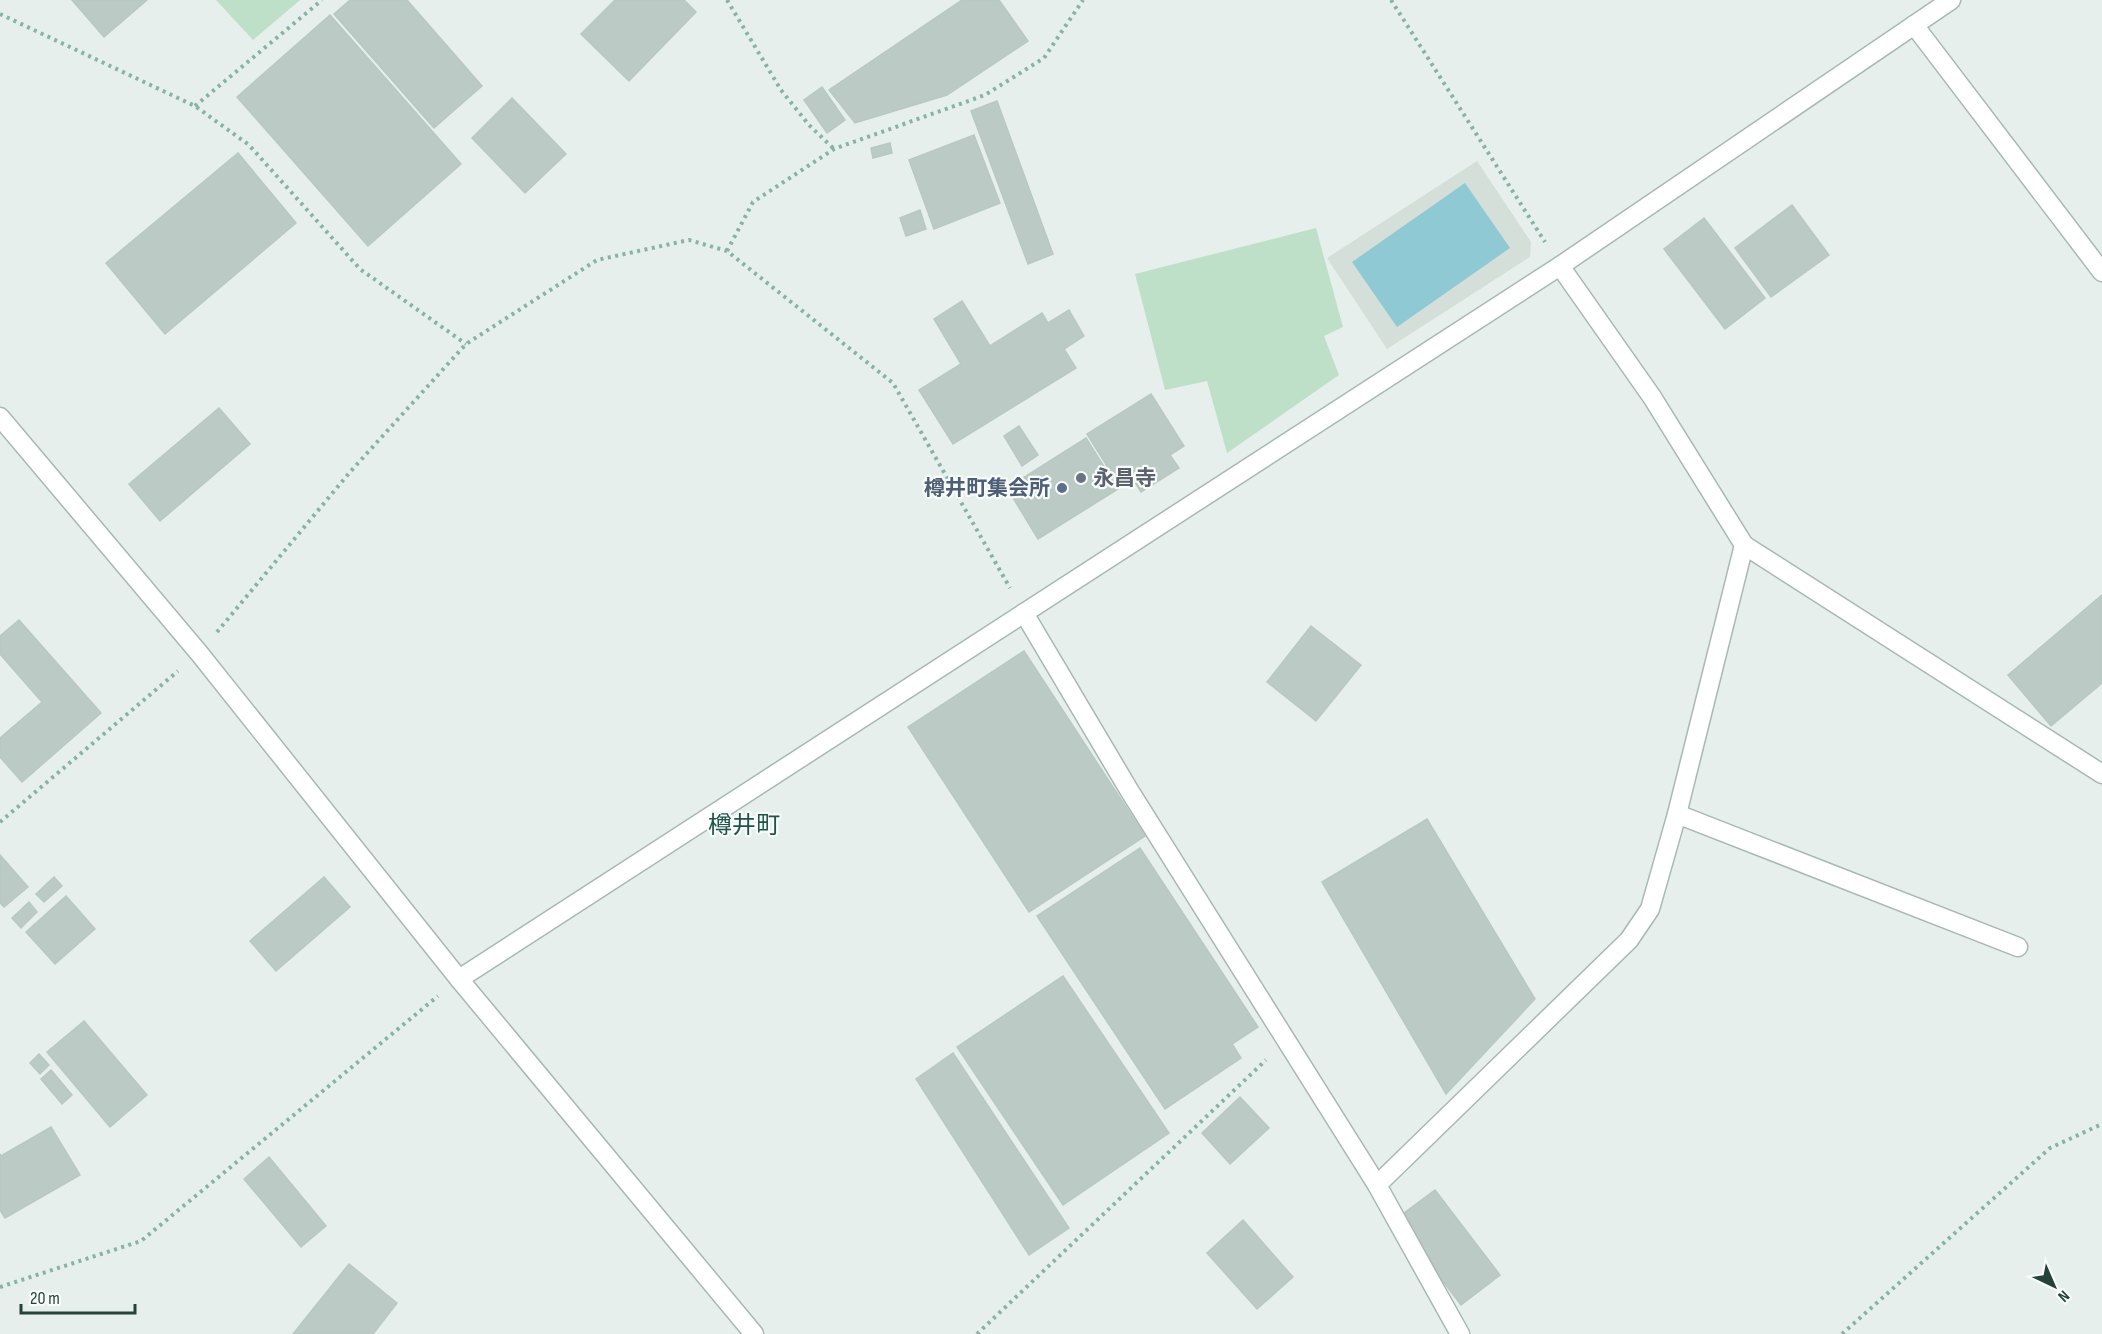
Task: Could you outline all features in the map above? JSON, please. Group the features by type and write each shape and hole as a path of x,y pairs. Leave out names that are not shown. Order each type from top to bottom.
{"street":[{"path":"459,979 1560,266 1951,0"},
{"path":"1914,25 2102,272"},
{"path":"1560,266 1652,397 1744,544 2102,774"},
{"path":"0,417 199,653 459,979 754,1334"},
{"path":"1377,1185 1629,940 1650,909 1677,814 1744,544"},
{"path":"1024,613 1129,790 1377,1185 1460,1334"},
{"path":"1677,814 2018,947"}],"path":[{"path":"195,106 322,0"},
{"path":"727,0 780,90 809,125 834,149"},
{"path":"728,251 753,202 834,149 985,95 1044,58 1083,0"},
{"path":"1391,0 1560,266"},
{"path":"0,14 195,106 249,145 360,269 466,344"},
{"path":"0,822 199,653 350,472 466,344 597,260 689,240 728,251 893,383 1024,613"},
{"path":"0,1287 141,1241 459,979"},
{"path":"977,1334 1287,1040"},
{"path":"1842,1334 2050,1148 2102,1124"}],"shaded area":[{"path":"1477,161 1531,242 1530,257 1387,349 1327,258"}],"green space":[{"path":"216,0 300,0 253,40"},
{"path":"1316,228 1343,327 1324,336 1339,375 1227,453 1207,381 1165,390 1135,274"}],"water":[{"path":"1465,183 1510,248 1397,327 1352,262"}],"building":[{"path":"72,0 147,0 104,37"},
{"path":"350,0 407,0 482,86 434,128 334,14"},
{"path":"615,0 684,0 696,12 629,81 581,34"},
{"path":"962,0 999,0 1028,41 947,95 855,123 829,90"},
{"path":"330,15 461,164 368,246 237,97"},
{"path":"822,87 845,120 827,133 804,100"},
{"path":"512,98 566,154 525,193 472,138"},
{"path":"997,101 1053,254 1028,264 971,111"},
{"path":"974,135 1000,203 934,229 909,160"},
{"path":"890,143 892,153 873,158 871,148"},
{"path":"238,153 296,223 165,334 106,263"},
{"path":"1792,205 1829,255 1771,297 1735,248"},
{"path":"920,210 926,229 906,236 900,218"},
{"path":"1704,218 1765,298 1725,329 1664,249"},
{"path":"962,301 990,346 1042,313 1048,323 1069,310 1084,336 1064,349 1076,368 953,444 919,390 961,364 934,319"},
{"path":"1151,394 1184,446 1170,455 1179,468 1141,492 1133,479 1120,487 1087,434"},
{"path":"219,408 250,444 160,521 129,484"},
{"path":"1019,426 1038,455 1022,466 1004,436"},
{"name":"樽井町集会所","path":"1086,438 1118,489 1038,539 1007,488"},
{"path":"2102,595 2102,683 2051,726 2008,675"},
{"path":"19,620 101,713 22,782 0,757 0,738 42,702 0,654 0,636"},
{"path":"1311,626 1361,665 1316,721 1267,682"},
{"path":"1024,651 1145,836 1029,912 908,727"},
{"path":"1427,819 1535,999 1446,1094 1322,882"},
{"path":"1140,848 1258,1027 1232,1044 1241,1058 1165,1109 1037,916"},
{"path":"0,855 28,887 4,907 0,903"},
{"path":"54,877 62,886 44,902 36,894"},
{"path":"324,877 350,907 276,971 250,941"},
{"path":"66,896 95,929 55,964 26,932"},
{"path":"29,902 37,912 21,928 12,918"},
{"path":"1063,976 1169,1133 1063,1205 957,1047"},
{"path":"84,1021 147,1095 110,1127 47,1052"},
{"path":"953,1053 1069,1228 1029,1255 916,1079"},
{"path":"39,1054 49,1065 40,1074 30,1063"},
{"path":"51,1070 72,1095 62,1104 41,1079"},
{"path":"1240,1097 1269,1128 1230,1164 1202,1133"},
{"path":"51,1127 80,1175 5,1218 0,1210 0,1154 1,1156"},
{"path":"269,1157 326,1226 301,1247 244,1179"},
{"path":"1435,1190 1500,1275 1461,1305 1396,1219"},
{"path":"1243,1220 1293,1277 1257,1309 1207,1253"},
{"path":"349,1264 397,1303 373,1334 293,1334"}],"place":[{"name":"永昌寺","path":"1081,478"},
{"name":"樽井町集会所","path":"1062,488"}],"district":[{"name":"樽井町","path":"744,825"}]}
